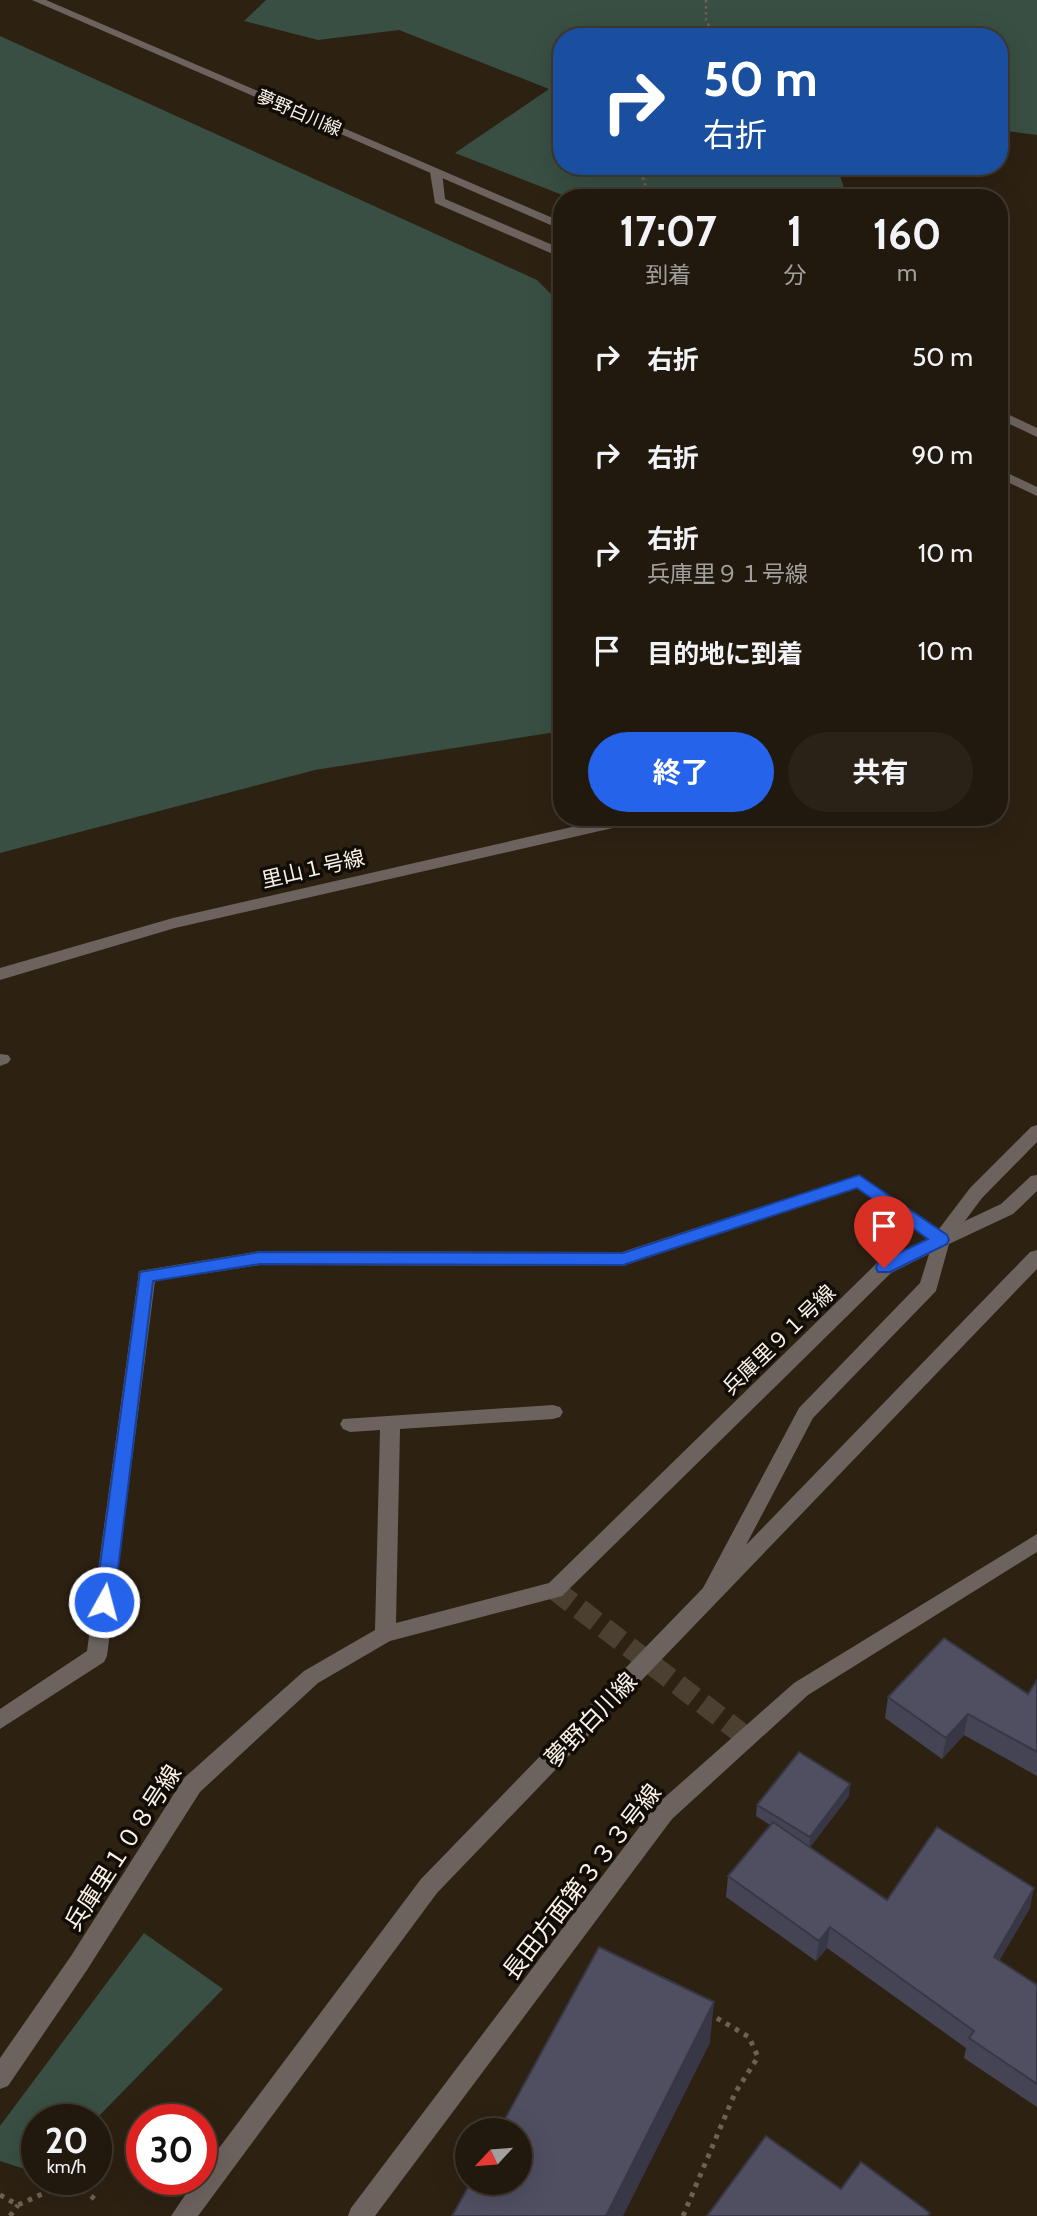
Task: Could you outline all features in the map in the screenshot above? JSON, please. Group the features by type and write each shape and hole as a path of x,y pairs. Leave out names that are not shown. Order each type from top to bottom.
{"street":[{"name":"夢野白川線","path":"37,0 553,222"},
{"path":"436,172 439,201 553,250"},
{"path":"1008,418 1037,433"},
{"path":"1008,478 1037,492"},
{"name":"里山１号線","path":"0,974 173,923 599,826"},
{"name":"兵庫里９１号線","path":"555,1590 884,1268 941,1240 976,1193 1037,1131"},
{"path":"0,1720 97,1656 146,1276 260,1258 623,1259 859,1181 941,1240"},
{"path":"941,1240 1007,1209 1037,1181"},
{"path":"703,1605 806,1413 929,1286 941,1240"},
{"name":"夢野白川線","path":"184,2215 429,1886 1037,1257"},
{"path":"351,1424 554,1412"},
{"path":"385,1634 390,1422"},
{"name":"長田方面第３３３号線","path":"360,2216 664,1812 801,1689 1037,1542"},
{"name":"兵庫里１０８号線","path":"0,2078 79,1963 192,1784 311,1677 385,1634 555,1590"}],"path":[{"path":"706,0 706,20 710,28"},
{"path":"682,2216 735,2093 758,2057 749,2037 702,2009"},
{"path":"10,2216 18,2205 73,2180 98,2202"},
{"path":"0,2195 18,2205"}],"green space":[{"path":"266,0 1037,0 1037,135 1008,131 1008,28 553,28 553,175 840,175 844,189 553,189 553,191 455,153 549,89 399,30 318,40 244,21"},
{"path":"0,36 537,280 553,296 553,732 315,770 0,853"},
{"path":"144,1933 223,1989 111,2104 21,2104 21,2168 0,2161 0,2126"}],"building":[{"path":"944,1638 1028,1694 1037,1680 1037,1752 968,1714 946,1738 888,1697"},
{"path":"799,1752 850,1784 810,1837 757,1805"},
{"path":"773,1822 887,1900 937,1827 1034,1888 994,1957 1037,1985 1037,2084 969,2038 974,2031 830,1927 819,1941 728,1876"},
{"path":"599,1947 714,2002 606,2216 452,2216 464,2195 532,2195 532,2118 506,2118"},
{"path":"766,2136 841,2189 861,2162 930,2213 927,2216 707,2216"}],"tunnel":[{"path":"555,1590 746,1737"}],"route":[{"path":"104,1602 146,1276 260,1258 623,1259 859,1181 941,1240 884,1268"}]}
